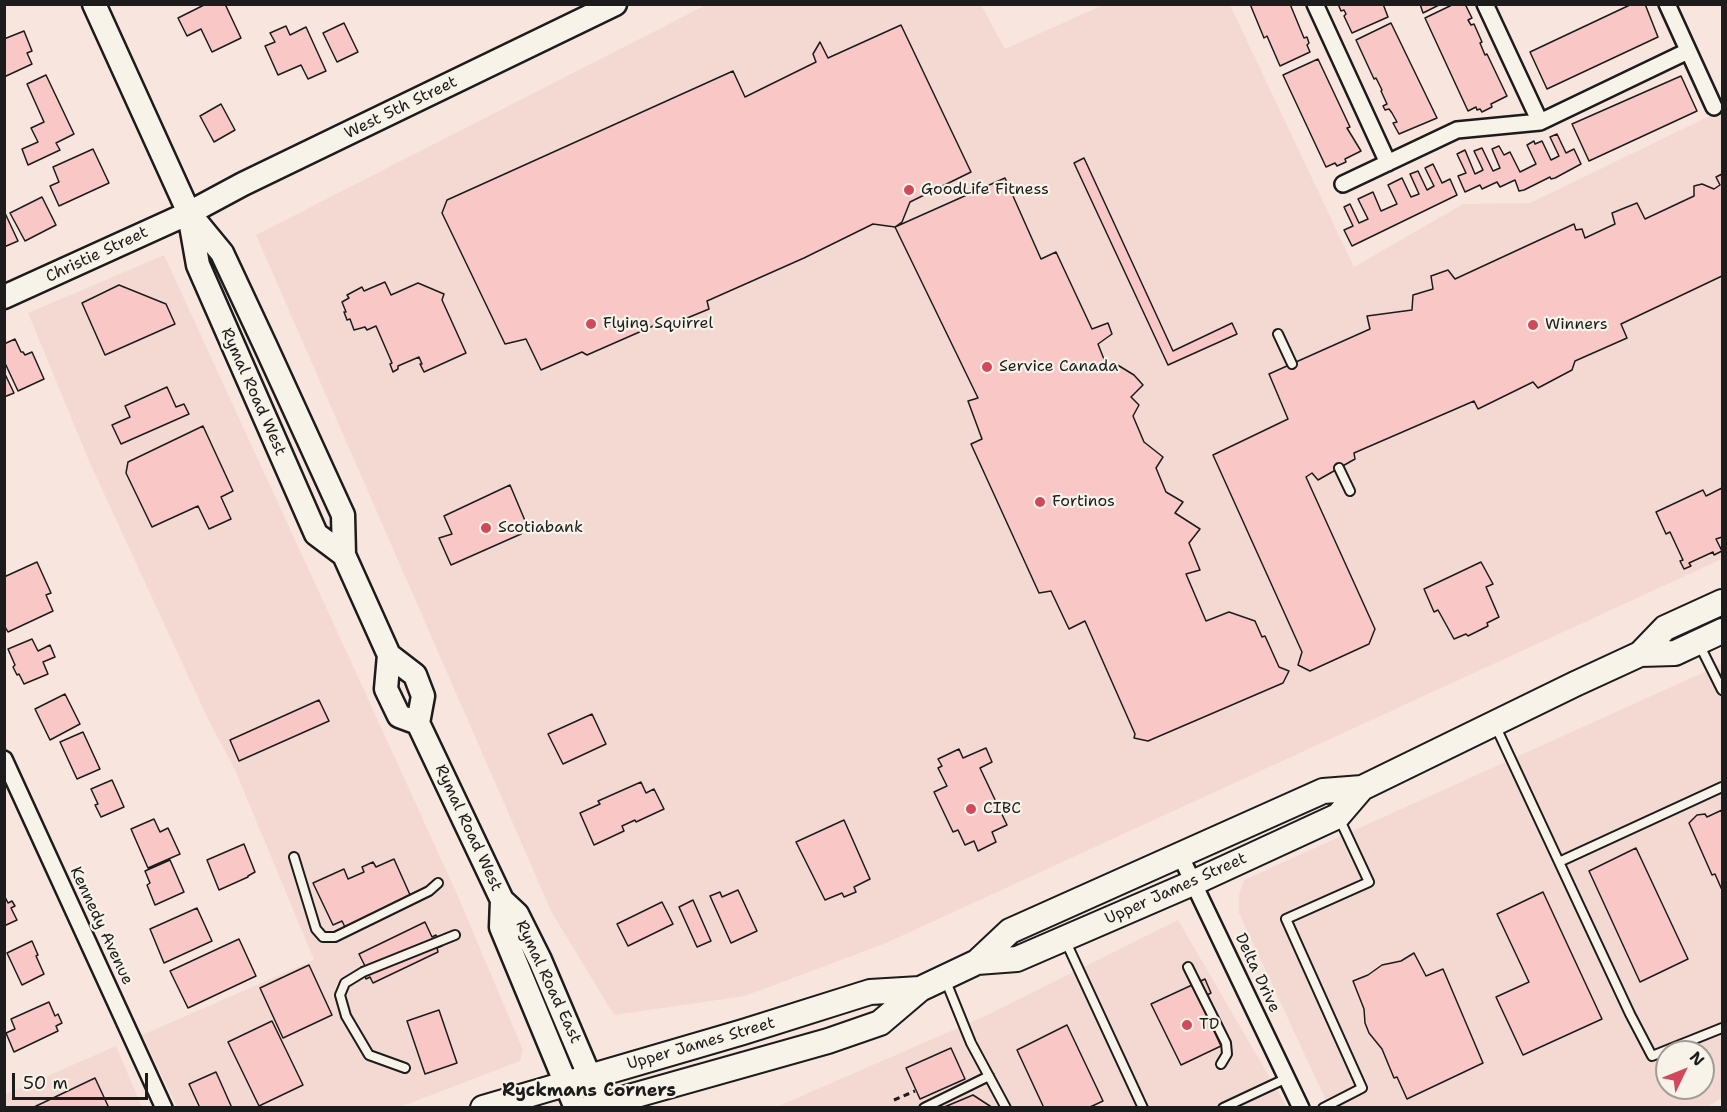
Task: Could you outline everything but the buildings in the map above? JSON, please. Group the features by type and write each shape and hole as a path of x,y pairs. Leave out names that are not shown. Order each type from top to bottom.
{"main road":[{"name":"Rymal Road West","path":"94,4 189,213 198,265 316,534 344,555"},
{"name":"West 5th Street","path":"189,213 254,179 615,4"},
{"name":"Rymal Road West","path":"189,213 222,253 343,515 344,555 389,655 387,690 399,716 418,723"},
{"name":"Christie Street","path":"4,297 189,213"},
{"name":"Upper James Street","path":"598,1106 828,1041 880,1023 920,989 977,962 1011,931 1323,791 1362,788 1640,654 1665,628 1722,602"},
{"name":"Upper James Street","path":"1640,654 1675,653 1722,631"},
{"name":"Rymal Road West","path":"389,655 415,675 423,696 418,723 502,900"},
{"name":"Upper James Street","path":"977,962 1017,959 1195,882 1338,816 1362,788"},
{"name":"Rymal Road East","path":"502,900 517,914 540,960 591,1075 598,1106"},
{"name":"Rymal Road East","path":"502,900 501,927 576,1107"},
{"name":"Upper James Street","path":"483,1107 754,1029 870,992 920,989"}],"street":[{"path":"1315,4 1388,163"},
{"path":"1485,4 1540,122"},
{"path":"1667,4 1714,107"},
{"path":"1343,184 1457,130 1540,122 1688,51"},
{"name":"Kennedy Avenue","path":"4,759 164,1107"},
{"name":"Delta Drive","path":"1180,855 1195,882 1301,1107"}],"lane":[{"path":"1278,334 1292,364"},
{"path":"1339,468 1350,491"},
{"path":"1698,642 1722,690"},
{"path":"1495,724 1630,1014 1652,1056 1722,1028"},
{"path":"1559,862 1722,787"},
{"path":"1323,1107 1362,1088 1286,919 1369,882 1338,816"},
{"path":"294,857 316,928 323,937 335,937 429,891 438,883"},
{"path":"405,1068 369,1055 346,1016 340,995 345,983 363,972 455,935"},
{"path":"1065,938 1143,1107"},
{"path":"1188,967 1226,1043 1227,1054 1221,1064"},
{"path":"944,977 971,1043 1006,1107"},
{"path":"924,1107 989,1076"},
{"path":"1223,1107 1287,1078"}],"path":[{"path":"894,1100 915,1091"}],"shaded area":[{"path":"706,5 981,5 1005,49 1103,5 1230,5 1354,267 1463,204 1530,203 1722,110 1722,559 886,943 745,996 614,1015 552,913 256,235"},
{"path":"164,255 457,894 523,1050 520,1061 400,1107 177,1107 142,1035 314,960 235,770 208,719 89,461 28,313"},
{"path":"1722,664 1722,1098 1707,1107 1329,1107 1239,913 1239,895 1244,880"},
{"path":"1178,920 1287,1107 774,1108 983,1017"},
{"path":"116,1046 142,1107 5,1107 4,1095"}],"place":[{"name":"GoodLife Fitness","path":"909,190"},
{"name":"Flying Squirrel","path":"591,324"},
{"name":"Winners","path":"1533,325"},
{"name":"Service Canada","path":"987,367"},
{"name":"Fortinos","path":"1040,502"},
{"name":"Scotiabank","path":"486,528"},
{"name":"CIBC","path":"971,809"},
{"name":"TD","path":"1187,1025"}],"district":[{"name":"Ryckmans Corners","path":"589,1091"}]}
